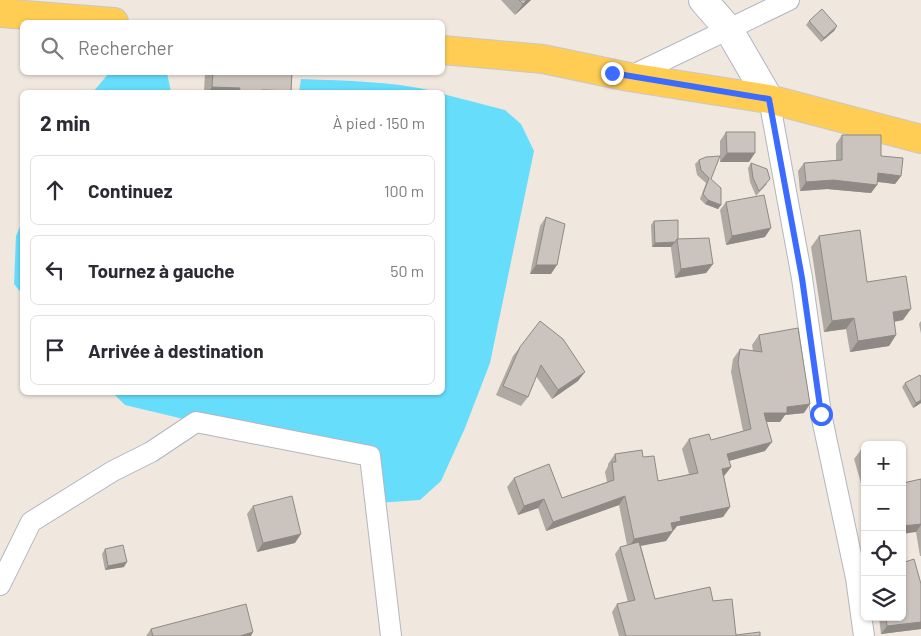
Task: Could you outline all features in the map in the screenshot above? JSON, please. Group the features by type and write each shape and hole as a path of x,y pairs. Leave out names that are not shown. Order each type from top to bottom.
{"main road":[{"path":"703,0 728,30 769,99"},
{"path":"0,13 89,20"},
{"path":"445,50 543,59 629,77 769,99 921,140"}],"street":[{"path":"629,77 789,0"},
{"path":"769,99 802,278 821,414 856,578 864,636"},
{"path":"0,584 31,522 113,471 151,452 196,422 370,456 391,636"}],"water":[{"path":"107,75 167,75 171,90 95,90"},
{"path":"301,79 353,81 428,90 299,90"},
{"path":"445,95 505,110 521,124 534,151 490,363 465,428 441,481 420,500 377,503 371,454 196,422 125,405 115,395 445,395"},
{"path":"20,227 20,292 14,284 16,236"}],"building":[{"path":"519,0 527,0 523,4"},
{"path":"822,9 837,26 824,38 809,21"},
{"path":"213,75 292,75 291,90 240,90 240,88 212,87"},
{"path":"726,132 755,132 755,153 727,153"},
{"path":"842,135 881,135 881,156 903,158 901,176 878,173 877,185 833,180 806,182 804,163 842,160"},
{"path":"720,156 711,179 721,188 721,205 708,200 703,194 709,178 701,170 699,160 706,157"},
{"path":"751,163 767,169 770,179 759,191 753,178"},
{"path":"764,195 771,228 732,236 726,202"},
{"path":"546,217 565,224 557,265 536,265"},
{"path":"678,220 678,239 675,242 655,243 654,221"},
{"path":"860,230 867,282 906,276 911,309 893,312 896,335 858,341 854,318 832,321 819,236"},
{"path":"709,238 713,264 681,269 677,239"},
{"path":"540,321 563,339 585,372 558,390 541,365 528,397 503,386 520,347"},
{"path":"798,328 810,404 787,407 787,413 764,413 772,442 727,454 731,467 722,469 730,507 680,517 681,521 671,523 673,531 634,539 625,496 553,522 544,499 524,506 514,478 549,464 562,498 614,480 612,462 616,462 615,454 642,450 643,457 654,456 658,481 698,473 689,439 709,434 711,440 751,429 738,363 740,349 762,352 759,335"},
{"path":"920,375 921,400 916,403 905,383"},
{"path":"921,479 921,524 906,526 906,482"},
{"path":"292,496 301,534 263,543 253,506"},
{"path":"639,542 655,599 710,587 713,601 732,599 736,635 760,632 760,636 626,636 617,604 635,600 620,547"},
{"path":"123,545 127,562 108,566 105,549"},
{"path":"914,559 921,584 921,622 887,626 886,621 906,621 906,562"},
{"path":"246,604 253,632 240,636 153,636 151,629"}],"route":[{"path":"612,73 769,99 802,278 821,414"}]}
